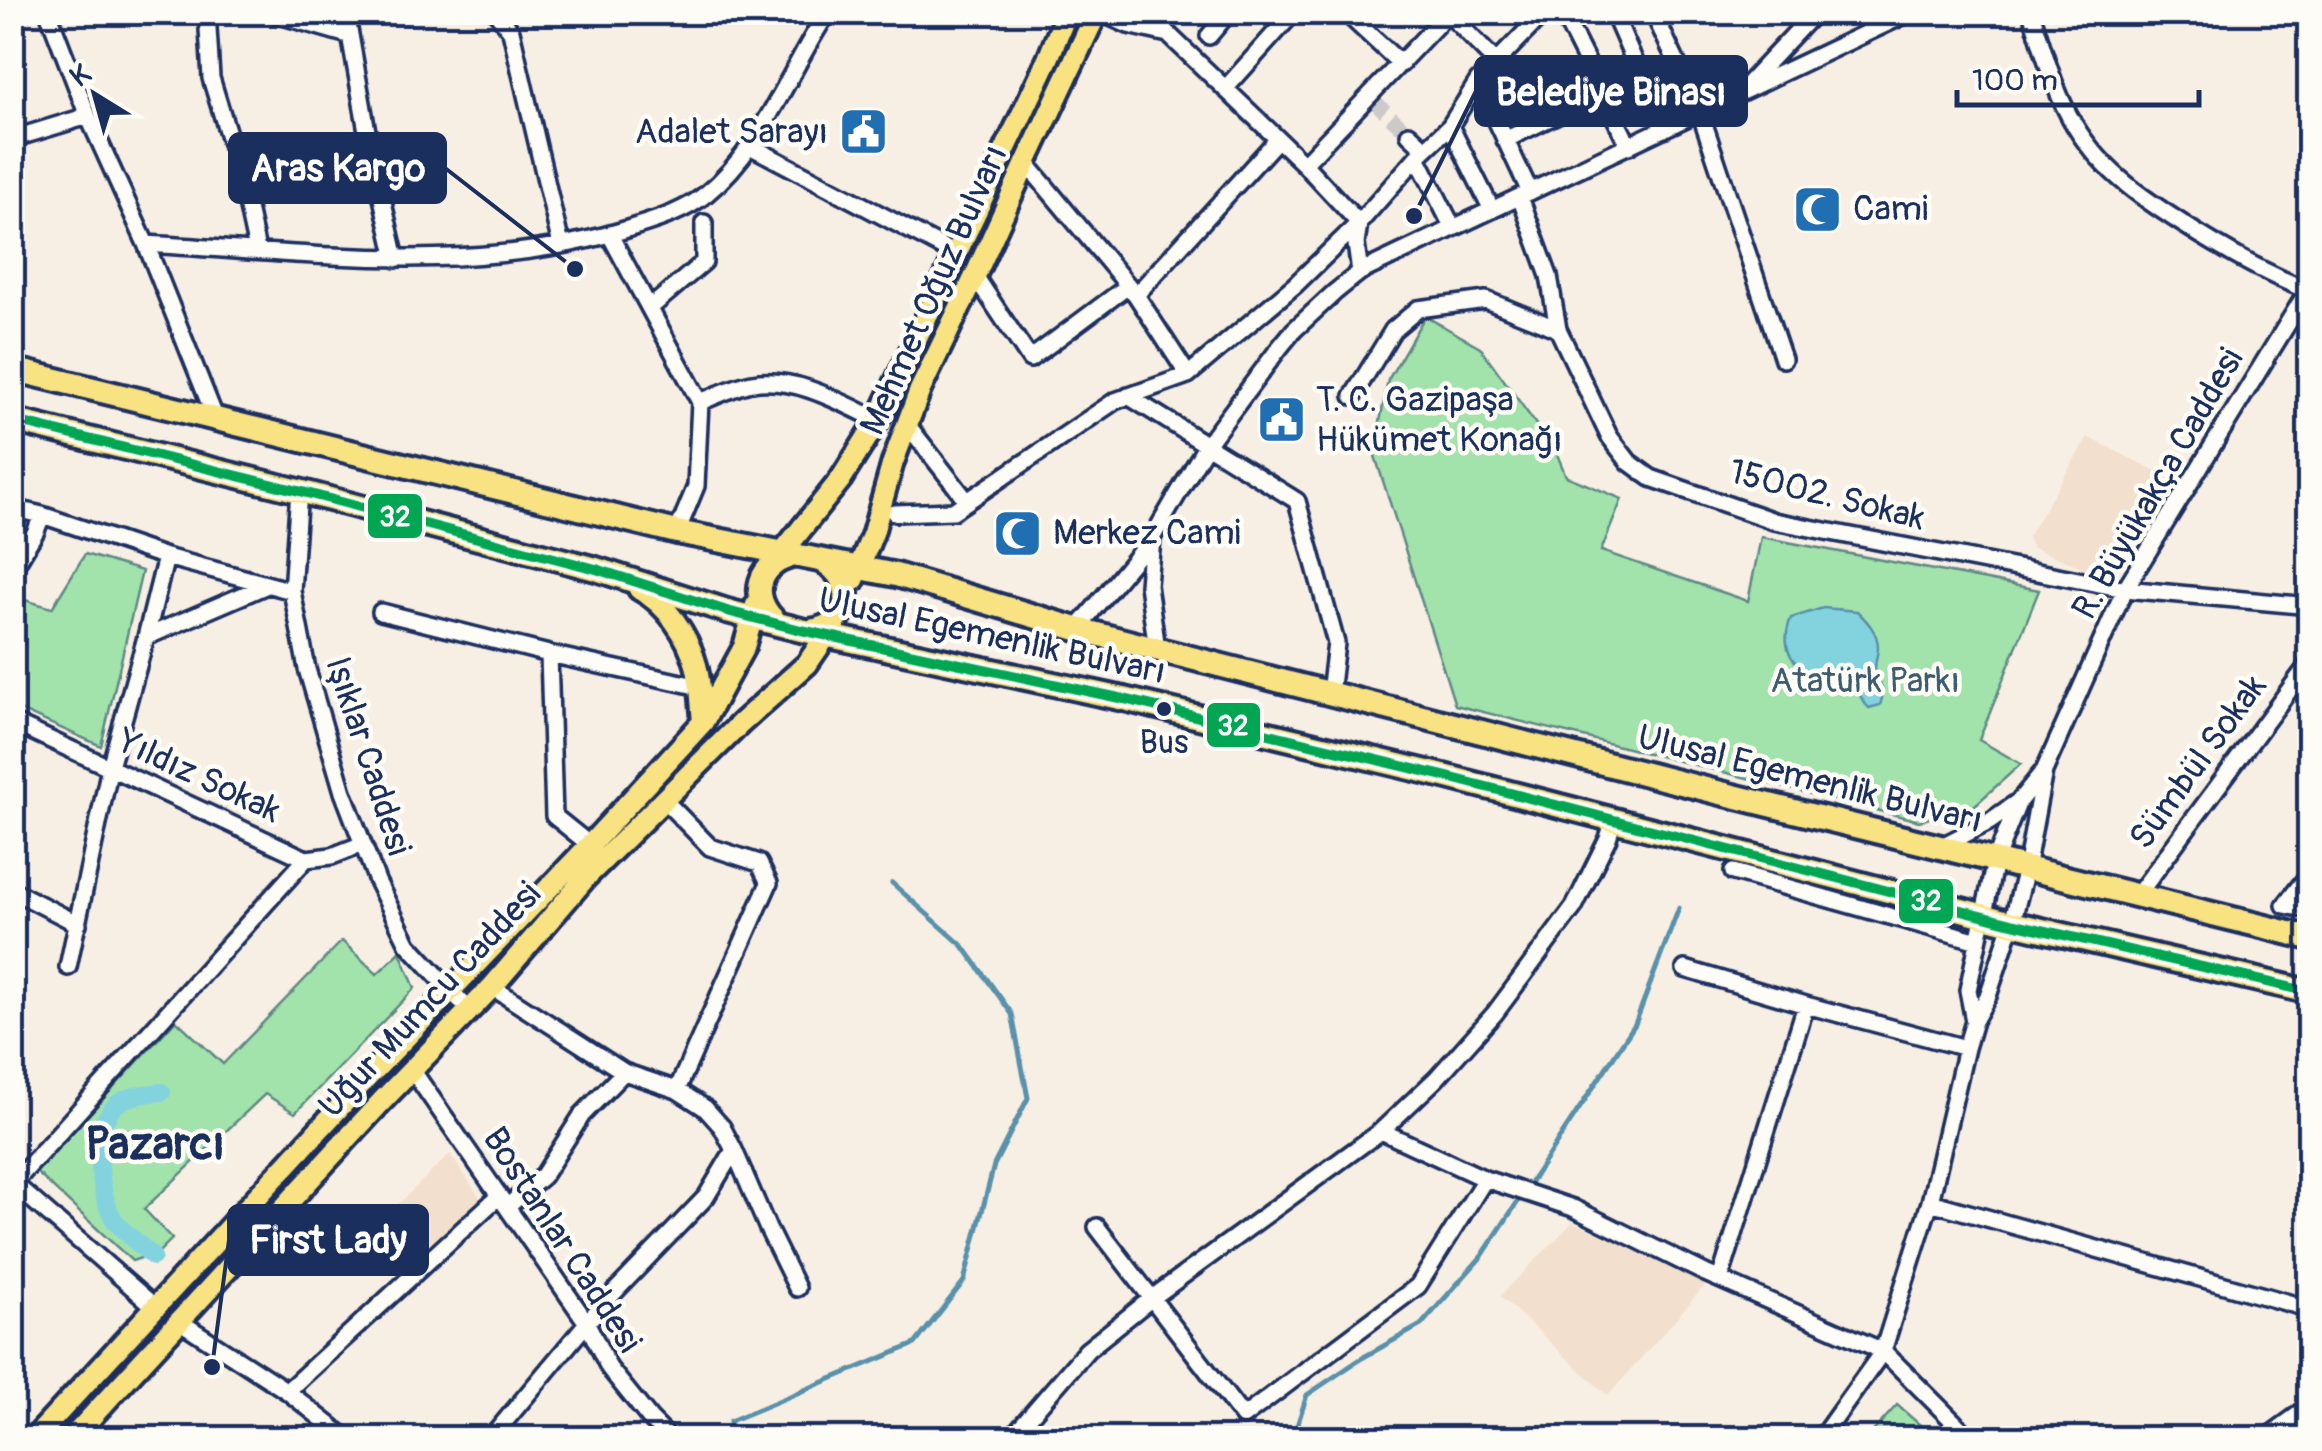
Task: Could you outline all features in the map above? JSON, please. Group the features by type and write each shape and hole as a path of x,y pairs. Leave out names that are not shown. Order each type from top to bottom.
{"highway":[{"name":"Ulusal Egemenlik Bulvarı","path":"12,369 677,532 784,556 860,566 1077,629 1330,694 2136,898 2310,938"},
{"name":"Ulusal Egemenlik Bulvarı","path":"12,420 299,490 596,570 756,605 777,623 801,630 1429,772 1983,915 2310,992"},
{"path":"756,605 766,572 784,556"},
{"path":"801,630 813,632 824,628 834,622 844,607 846,588 842,577 823,561"}],"main road":[{"name":"Mehmet Oğuz Bulvarı","path":"784,556 842,479 878,420 1067,12"},
{"name":"Mehmet Oğuz Bulvarı","path":"844,607 873,532 906,423 1098,12"},
{"path":"596,570 658,600 687,642 696,664 703,722"},
{"name":"Uğur Mumcu Caddesi","path":"35,1438 703,722 744,647 756,605"},
{"name":"Uğur Mumcu Caddesi","path":"72,1438 492,987 587,876 807,664 844,607"}],"street":[{"path":"48,12 215,417"},
{"path":"207,12 211,78 242,180 257,250"},
{"path":"268,12 348,35"},
{"path":"346,12 368,137 396,259"},
{"path":"496,12 511,31 561,245"},
{"path":"1098,12 1128,25 1168,34"},
{"path":"1150,12 1360,223"},
{"path":"1208,36 1230,12"},
{"path":"1225,89 1294,12"},
{"path":"1344,12 1400,64"},
{"path":"895,514 953,510 1115,402 1188,375 1296,285 1360,223 1450,126 1478,81 1545,12"},
{"path":"1562,12 1628,146"},
{"path":"1613,12 1664,129"},
{"path":"1654,12 1700,112 1782,358"},
{"path":"1738,94 1815,12"},
{"path":"1077,629 1152,538 1206,446 1294,330 1360,272 1911,12"},
{"path":"2031,12 2060,98 2093,152 2116,178 2223,249 2309,290"},
{"path":"1304,164 1372,99 1448,13 1496,62"},
{"path":"146,244 396,259 486,255 610,235 683,208 704,196 750,146 820,16"},
{"name":"15002. Sokak","path":"1478,81 1525,195 1549,276 1558,329 1609,436 1629,462 1651,478 1774,521 2124,590 2310,606"},
{"path":"1505,140 1603,92"},
{"path":"12,139 88,116"},
{"path":"1450,126 1492,210"},
{"path":"1409,134 1454,228"},
{"path":"976,276 1030,359 1132,291 1278,140"},
{"path":"750,146 957,255"},
{"path":"1026,163 1132,291 1188,375"},
{"path":"650,308 704,262 704,223"},
{"path":"1360,223 1356,244 1360,272"},
{"path":"610,235 700,402 696,486 677,532"},
{"name":"R. Büyükakça Caddesi","path":"1974,1022 1988,996 2012,922 2044,771 2124,590 2309,290"},
{"path":"1353,396 1394,330 1418,309 1486,300 1558,329"},
{"path":"700,402 752,383 790,385 816,392 878,420"},
{"path":"1128,396 1297,500 1336,643 1330,694"},
{"path":"906,423 967,501"},
{"name":"Işıklar Caddesi","path":"299,490 292,591 306,669 344,792 377,881 408,944 469,1010"},
{"path":"12,508 42,514 166,558 292,591"},
{"path":"12,571 42,514"},
{"path":"1152,538 1148,584 1157,649"},
{"path":"68,968 110,767 166,558"},
{"path":"146,637 267,584"},
{"path":"381,612 700,687"},
{"path":"548,654 554,816 590,845"},
{"name":"Sümbül Sokak","path":"2136,898 2310,662"},
{"name":"Yıldız Sokak","path":"12,722 306,859 332,856 363,844"},
{"name":"R. Büyükakça Caddesi","path":"1974,1022 1968,990 1995,861 2018,802 2044,771"},
{"path":"664,800 710,847 759,863 770,883 677,1090"},
{"path":"1940,848 2018,802"},
{"path":"1011,1438 1087,1350 1152,1298 1382,1131 1436,1079 1494,1013 1574,908 1614,820"},
{"path":"155,1307 13,1184 306,859"},
{"path":"1733,872 1978,940"},
{"path":"2310,873 2286,906 2310,910"},
{"path":"12,890 78,924"},
{"path":"1685,969 1966,1048"},
{"path":"492,987 624,1072 677,1090 704,1108 722,1127 734,1150 797,1288"},
{"path":"1720,1279 1806,1005"},
{"path":"1821,1438 1882,1351 1930,1202 1974,1022"},
{"name":"Bostanlar Caddesi","path":"414,1068 588,1324 610,1368 669,1438"},
{"path":"287,1391 503,1201 543,1176 582,1115 624,1072"},
{"path":"1382,1131 1485,1180 1564,1205 1882,1351 1970,1438"},
{"path":"491,1438 602,1306 706,1196 734,1150"},
{"path":"1097,1226 1243,1417 1418,1286 1485,1180"},
{"path":"1930,1202 2310,1309"},
{"path":"179,1321 287,1391 346,1438"},
{"path":"2266,1438 2310,1406"}],"shaded area":[{"path":"2088,437 2168,477 2169,483 2112,579 2031,547 2027,538"},
{"path":"450,1154 481,1199 433,1245 395,1207"},
{"path":"1573,1222 1707,1283 1608,1396 1500,1296"}],"green space":[{"name":"Atatürk Parkı","path":"1425,316 1480,347 1552,442 1566,476 1622,499 1601,551 1748,601 1761,537 2039,590 1979,740 2021,764 1974,806 1919,821 1455,705 1374,453 1388,380"},
{"path":"85,554 142,571 101,746 13,707 13,609 18,598 52,608"},
{"path":"342,941 377,974 400,952 415,988 295,1113 265,1094 144,1209 172,1239 159,1252 132,1261 36,1172 176,1020 223,1064"},
{"path":"1897,1405 1935,1438 1867,1438"}],"water":[{"path":"1823,608 1857,611 1874,632 1878,642 1875,670 1883,691 1880,705 1869,708 1849,673 1807,670 1793,660 1787,645 1791,618"}],"waterway":[{"path":"732,1438 730,1421 915,1344 964,1281 994,1165 1028,1098 1012,1014 963,946 892,883"},
{"path":"1293,1438 1307,1395 1421,1325 1482,1256 1635,1024 1679,908"},
{"path":"153,1257 113,1218 101,1176 100,1143 108,1115 116,1105 132,1097 162,1092"}],"tunnel":[{"path":"1374,101 1409,134"}],"transit line":[{"name":"32","path":"12,420 596,569 801,630 1124,699 1448,777 2012,923 2310,992"}],"place":[{"name":"Adalet Sarayı","path":"863,132"},
{"name":"Cami","path":"1818,209"},
{"name":"Belediye Binası","path":"1414,216"},
{"name":"Aras Kargo","path":"575,269"},
{"name":"T. C. Gazipaşa Hükümet Konağı","path":"1281,420"},
{"name":"Merkez Cami","path":"1018,533"},
{"name":"Bus","path":"1164,709"},
{"name":"First Lady","path":"212,1367"}],"district":[{"name":"Pazarcı","path":"155,1145"}]}
